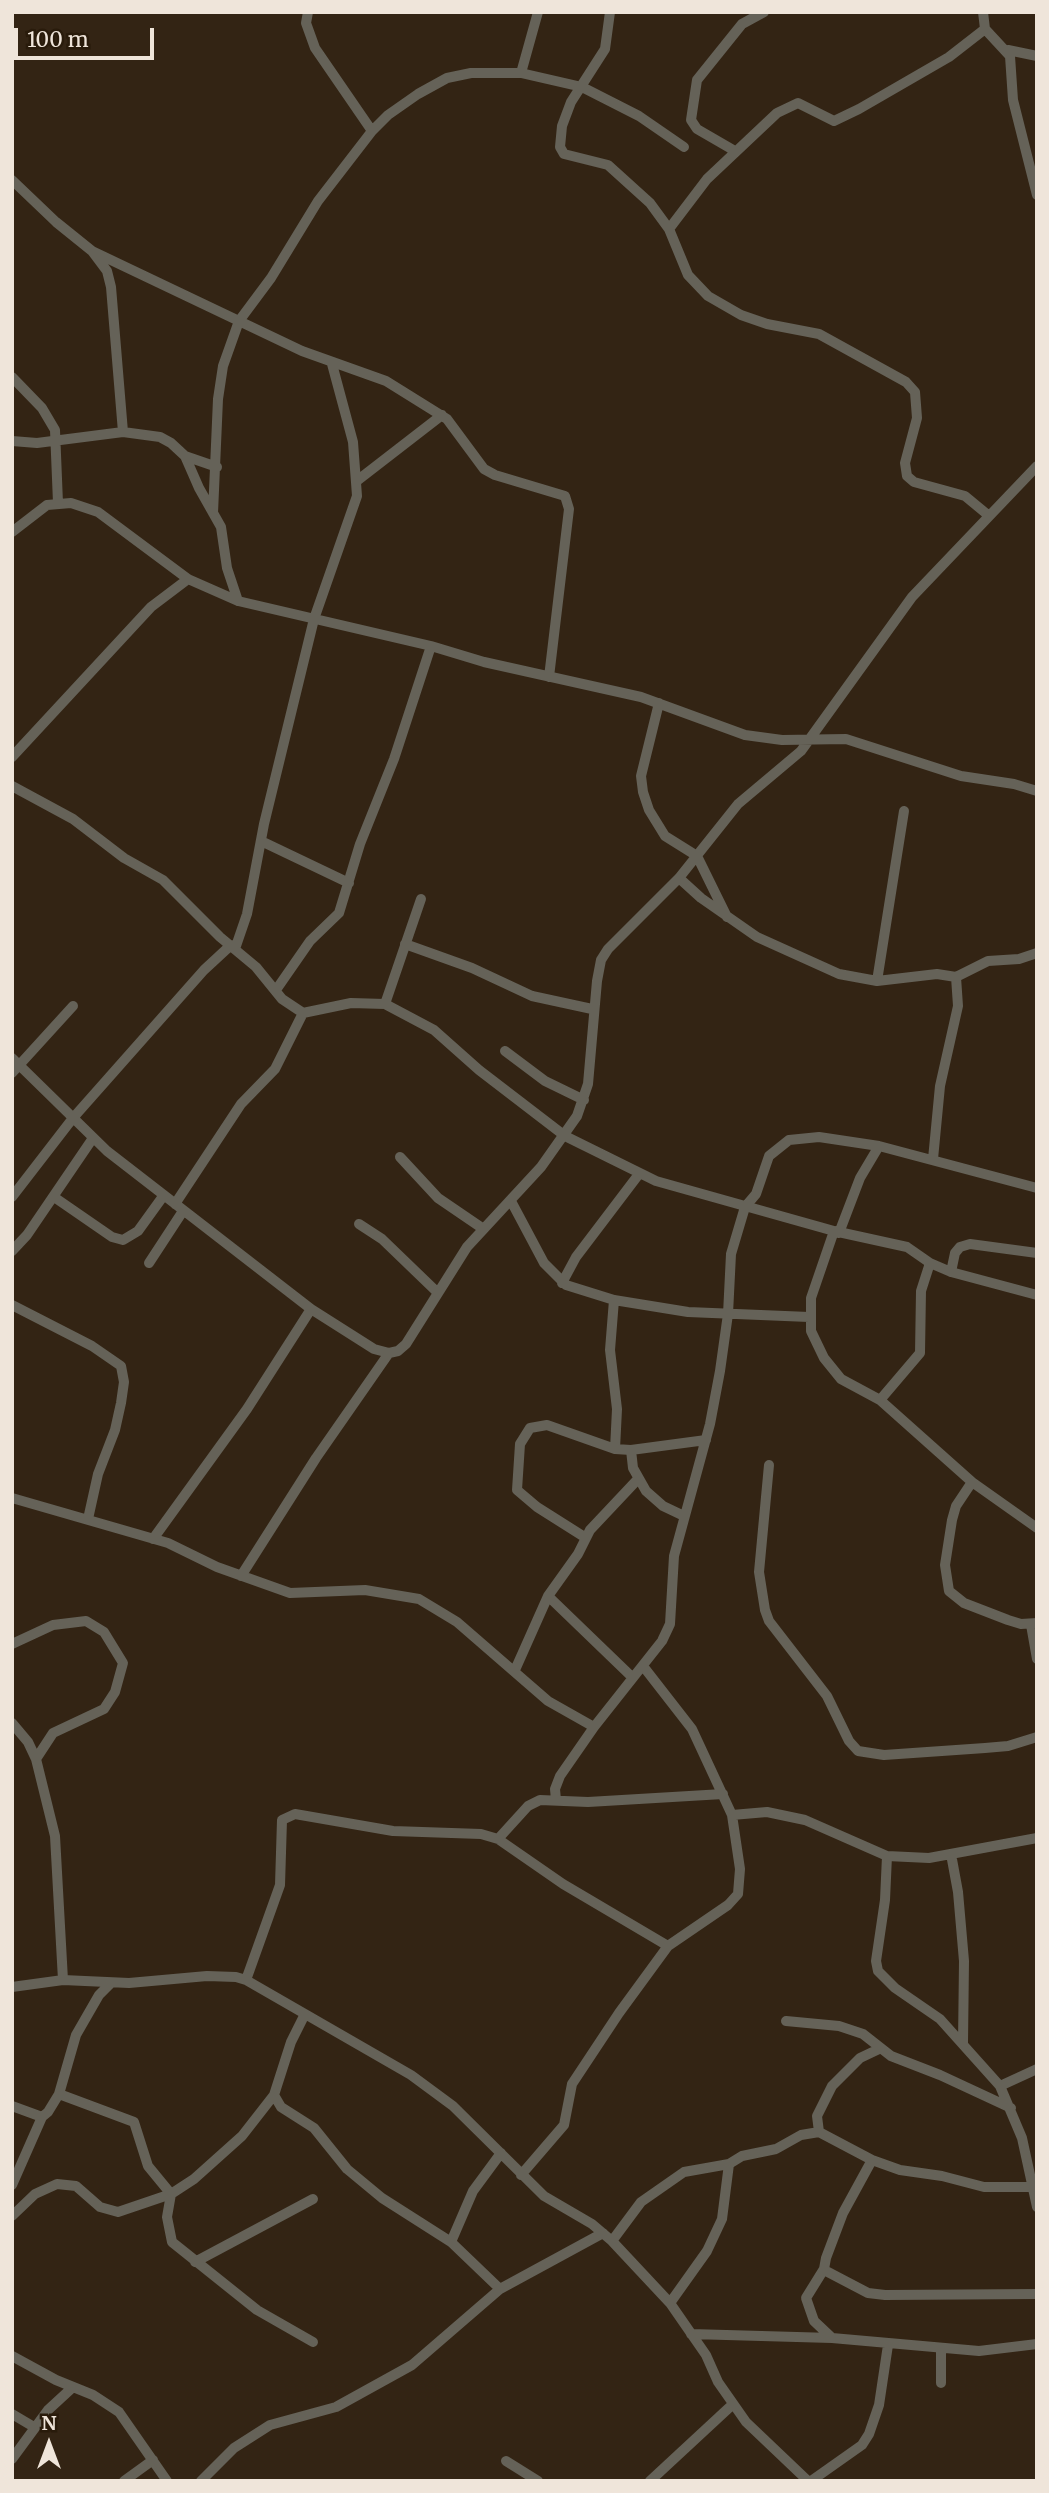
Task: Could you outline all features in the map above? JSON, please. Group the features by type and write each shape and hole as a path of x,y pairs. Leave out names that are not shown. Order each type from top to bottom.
{"street":[{"path":"308,12 306,23 315,48 372,131"},
{"path":"521,73 538,12"},
{"path":"610,12 605,49 562,126 560,147 564,153 608,165 650,203 668,229 688,275 708,296 741,315 818,334 906,382 915,392 917,418 905,463 907,476 914,482 965,496 988,515"},
{"path":"735,151 697,129 691,120 697,80 741,24 764,12"},
{"path":"983,12 985,29 1008,50 1037,56"},
{"path":"668,229 699,188 776,113 791,104 806,106 834,121 949,57 985,29"},
{"path":"1008,50 1013,100 1037,195"},
{"path":"213,513 218,399 223,366 239,321 271,278 318,201 372,131 410,99 447,78 471,73 521,73 582,87 639,116 684,147"},
{"path":"12,180 56,222 92,251 332,364 386,381 442,415 457,430 484,469 495,475 559,492 568,500 549,677"},
{"path":"92,251 107,271 111,287 123,432"},
{"path":"12,1197 73,1118 204,970 233,947 247,914 261,841 314,619 352,514 358,480 351,431 332,364"},
{"path":"12,377 42,408 51,422 57,441 58,503"},
{"path":"358,480 442,415"},
{"path":"12,441 57,441 123,432 160,437 171,443 185,456 221,527 227,568 238,601"},
{"path":"185,456 217,467"},
{"path":"241,1576 316,1458 389,1353 406,1344 482,1228 511,1201 565,1136 584,1100 588,1084 593,1009 601,960 622,933 679,878 738,804 789,763 813,737 912,597 1037,466"},
{"path":"12,531 37,511 58,503 71,503 98,512 188,579 238,601 659,703 745,735 782,740 813,737 866,743 961,776 1014,784 1037,791"},
{"path":"12,757 152,607 188,579"},
{"path":"275,990 310,941 339,913 360,844 394,759 431,646"},
{"path":"659,703 641,776 643,792 649,810 666,836 697,856 727,918"},
{"path":"12,786 73,818 124,858 163,880 275,990 303,1013"},
{"path":"877,981 904,811"},
{"path":"261,841 349,883"},
{"path":"679,878 727,918 757,937 824,968 859,979 877,981 937,974 956,977 988,961 1019,959 1037,953"},
{"path":"385,1004 421,899"},
{"path":"405,944 533,996 593,1009"},
{"path":"933,1159 939,1095 958,1006 956,977"},
{"path":"303,1013 351,1003 385,1004 428,1026 517,1101 565,1136 639,1174 677,1189 837,1232 911,1248 930,1263 951,1272 1037,1295"},
{"path":"73,1006 15,1066 93,1138 179,1208 311,1309 374,1349 389,1353"},
{"path":"149,1263 241,1104 275,1069 303,1013"},
{"path":"505,1051 545,1081 584,1100"},
{"path":"556,1800 555,1789 560,1776 594,1727 643,1666 670,1624 674,1556 706,1440 728,1314 731,1254 745,1207 756,1195 769,1156 789,1140 819,1137 879,1146 1037,1188"},
{"path":"12,1251 54,1197 93,1138"},
{"path":"879,1146 860,1178 817,1275 809,1317 816,1342 833,1371 880,1400 972,1482 1037,1528"},
{"path":"400,1157 438,1199 482,1228"},
{"path":"562,1283 576,1257 639,1174"},
{"path":"54,1197 102,1231 123,1240 138,1231 164,1195"},
{"path":"511,1201 544,1264 562,1283 614,1300 728,1314 755,1312 809,1317"},
{"path":"359,1224 382,1239 439,1293"},
{"path":"951,1272 955,1253 960,1247 970,1244 1037,1253"},
{"path":"880,1400 920,1353 921,1291 930,1263"},
{"path":"614,1300 610,1350 617,1409 615,1449"},
{"path":"12,1305 92,1346 121,1366 124,1382 117,1421 99,1474 88,1519"},
{"path":"153,1539 247,1409 311,1309"},
{"path":"586,1538 537,1507 517,1490 520,1444 530,1428 547,1425 615,1449 631,1450 706,1440"},
{"path":"631,1450 638,1479 653,1499 684,1516"},
{"path":"769,1465 759,1572 765,1610 769,1621 827,1696 849,1741 858,1751 884,1755 985,1748 1009,1746 1037,1737"},
{"path":"515,1670 548,1596 573,1563 594,1523 638,1479"},
{"path":"972,1482 956,1506 952,1520 945,1564 949,1591 964,1603 1008,1620 1034,1624 1037,1660"},
{"path":"12,1498 153,1539 241,1576 290,1593 365,1590 419,1599 457,1622 548,1701 594,1727"},
{"path":"548,1596 632,1677"},
{"path":"12,1644 53,1625 86,1621 104,1632 122,1663 120,1680 104,1709 53,1732 36,1759"},
{"path":"521,2175 564,2125 572,2084 668,1946 728,1905 738,1894 740,1869 732,1815 684,1716 643,1666"},
{"path":"12,1723 28,1742 36,1759 55,1836 63,1980"},
{"path":"498,1839 528,1806 540,1800 588,1802 723,1794"},
{"path":"732,1815 767,1812 805,1819 887,1856 929,1858 1037,1838"},
{"path":"246,1980 280,1885 281,1825 287,1815 311,1814 393,1831 481,1834 498,1839 563,1884 668,1946"},
{"path":"951,1854 963,1950 963,2043"},
{"path":"887,1856 885,1900 876,1961 878,1971 895,1988 940,2019 1000,2086 1022,2138 1037,2207"},
{"path":"13,1988 63,1980 111,1983 223,1976 246,1980 411,2075 453,2106 544,2196 612,2241 670,2304 706,2355 732,2405 804,2479 862,2445 869,2434 879,2404 888,2345"},
{"path":"12,2185 42,2117 59,2094 70,2049 90,2009 111,1983"},
{"path":"12,2216 35,2194 57,2183 76,2186 100,2207 118,2212 170,2194 194,2179 228,2151 258,2119 274,2095 291,2042 304,2014"},
{"path":"786,2021 839,2026 863,2034 879,2049 1011,2108"},
{"path":"819,2133 817,2116 832,2086 860,2058 879,2049"},
{"path":"1000,2086 1037,2068"},
{"path":"59,2094 131,2119 138,2128 148,2166 170,2194 168,2230 172,2242 257,2310 313,2342"},
{"path":"274,2095 281,2107 314,2128 339,2161 382,2198 452,2242 500,2289"},
{"path":"12,2106 42,2117"},
{"path":"612,2241 641,2202 656,2189 696,2168 729,2164 743,2156 784,2146 801,2135 819,2133 872,2160 900,2170 942,2175 984,2187 1031,2187"},
{"path":"452,2242 473,2191 501,2153"},
{"path":"832,2338 814,2320 806,2298 824,2269 843,2213 872,2160"},
{"path":"670,2304 707,2251 722,2219 729,2164"},
{"path":"195,2262 313,2199"},
{"path":"201,2481 234,2448 270,2425 335,2407 412,2365 500,2289 603,2233"},
{"path":"824,2269 868,2293 1037,2294"},
{"path":"691,2334 832,2338 941,2350 979,2351 1037,2344"},
{"path":"941,2350 941,2383"},
{"path":"12,2356 119,2412 167,2481"},
{"path":"12,2459 34,2427 73,2387"},
{"path":"650,2481 732,2405"},
{"path":"12,2414 34,2427"},
{"path":"124,2481 153,2460"},
{"path":"506,2461 538,2481"}]}
